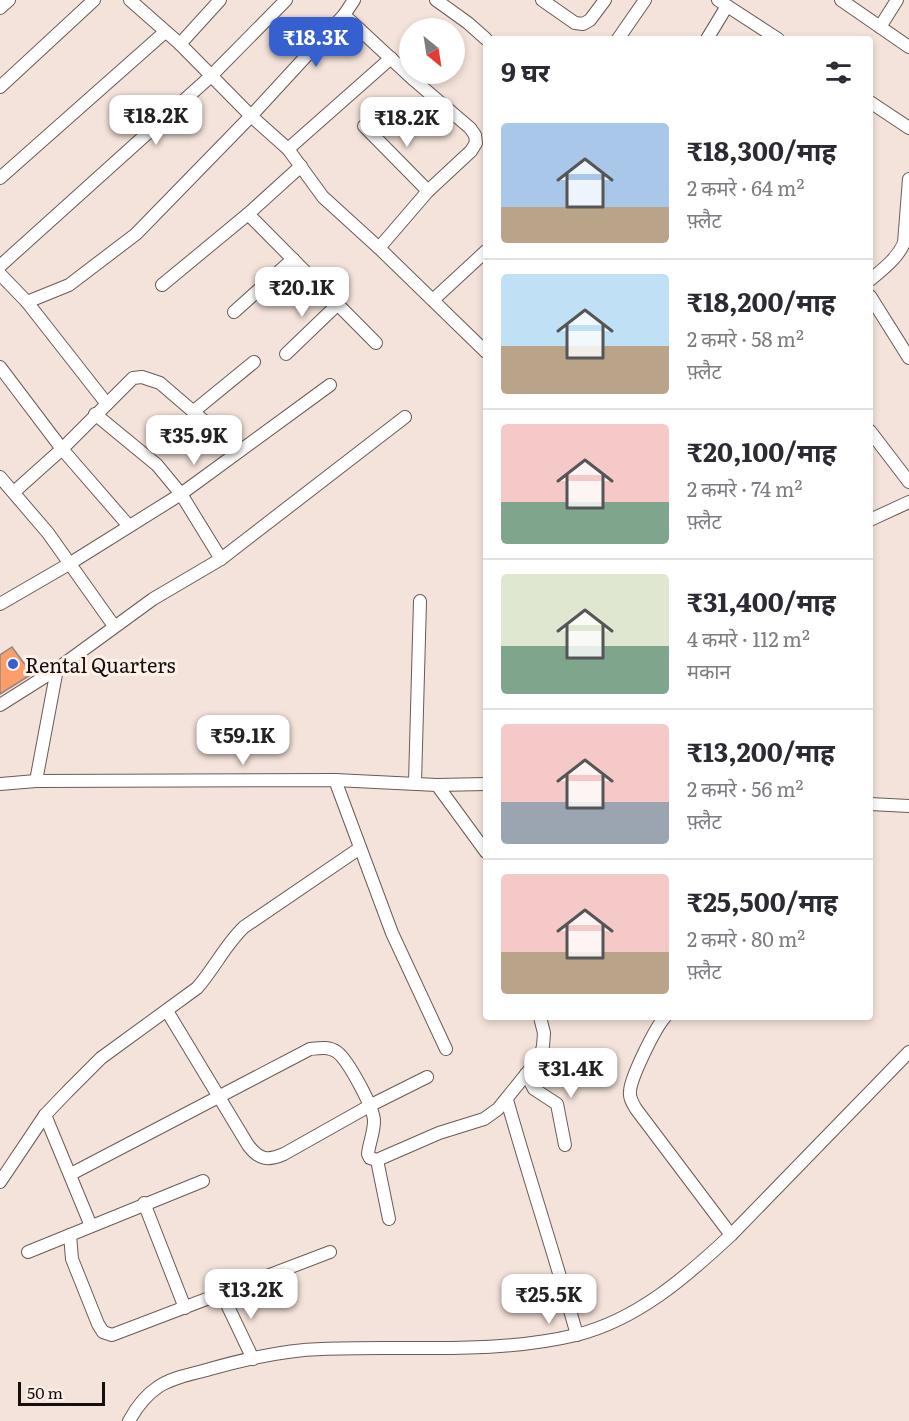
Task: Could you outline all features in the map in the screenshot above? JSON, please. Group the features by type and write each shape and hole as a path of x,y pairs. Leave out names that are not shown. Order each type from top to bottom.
{"street":[{"path":"0,8 9,0"},
{"path":"0,87 94,0"},
{"path":"180,44 220,0"},
{"path":"0,266 211,76 286,0"},
{"path":"27,302 69,285 136,234 251,116 344,15 354,0"},
{"path":"436,0 483,36"},
{"path":"542,0 575,23 583,24 590,20 605,0"},
{"path":"620,36 645,0"},
{"path":"841,0 909,47"},
{"path":"880,27 897,0"},
{"path":"138,3 251,116 288,149 323,197 483,349"},
{"path":"708,36 723,3 773,36"},
{"path":"344,15 475,135 476,143 471,151 428,191 379,248"},
{"path":"0,178 165,32"},
{"path":"288,149 391,58"},
{"path":"873,104 909,128"},
{"path":"364,126 428,191"},
{"path":"162,285 248,214 301,166"},
{"path":"873,277 892,261 904,243 909,179"},
{"path":"248,214 376,343"},
{"path":"433,300 483,255"},
{"path":"234,312 293,259"},
{"path":"0,274 27,302 107,405"},
{"path":"873,301 909,358"},
{"path":"286,354 338,304"},
{"path":"194,411 254,362"},
{"path":"0,367 62,449 128,525"},
{"path":"14,492 62,449 133,378 142,377 160,383 239,451"},
{"path":"0,604 181,494 330,385"},
{"path":"95,414 157,465 181,494 221,559"},
{"path":"0,705 57,669 153,599 221,559 405,417"},
{"path":"873,434 909,482"},
{"path":"0,477 48,533 114,626"},
{"path":"873,519 909,502"},
{"path":"414,783 420,601"},
{"path":"36,782 57,669"},
{"path":"335,780 392,933 446,1049"},
{"path":"0,784 335,780 437,785 483,784"},
{"path":"437,785 483,848"},
{"path":"873,804 909,806"},
{"path":"0,1182 45,1115 101,1058 196,988 207,977 230,941 244,927 360,848"},
{"path":"167,1011 248,1145 263,1159 272,1159 284,1154 371,1105 427,1077"},
{"path":"71,1173 310,1050 325,1047 336,1050 344,1059 371,1105 374,1122 368,1154 370,1158 377,1160 439,1133 484,1119 498,1109 540,1057 544,1032 541,1020"},
{"path":"663,1020 652,1038 632,1083 631,1100 731,1235"},
{"path":"129,1421 146,1397 159,1386 186,1376 253,1359 319,1349 517,1346 577,1335 616,1322 652,1301 700,1264 909,1052"},
{"path":"526,1074 534,1089 557,1104 565,1145"},
{"path":"507,1100 577,1335"},
{"path":"45,1115 92,1226"},
{"path":"377,1160 389,1219"},
{"path":"28,1252 203,1181"},
{"path":"144,1203 185,1308"},
{"path":"70,1234 72,1259 98,1324 104,1332 112,1335 123,1333 330,1252"},
{"path":"222,1294 253,1359"}],"building":[{"name":"Rental Quarters","path":"12,647 32,674 0,694 0,655"}],"place":[{"name":"Rental Quarters","path":"13,664"}]}
